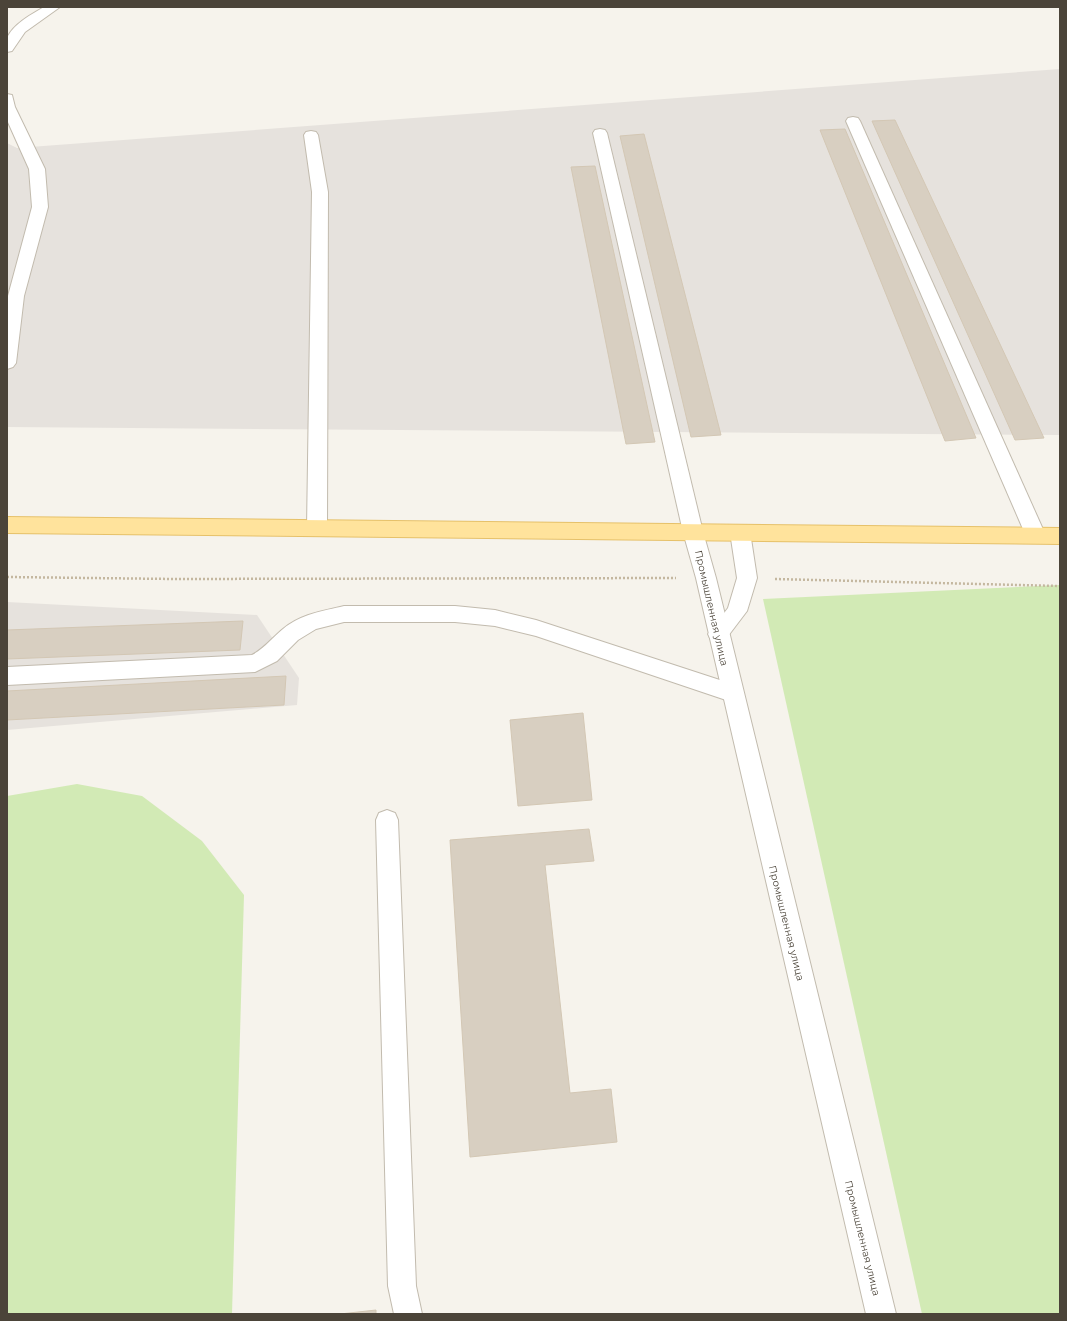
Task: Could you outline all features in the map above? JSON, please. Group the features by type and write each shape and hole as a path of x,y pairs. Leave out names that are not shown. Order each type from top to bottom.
{"main road":[{"path":"7,525 1060,536"}],"street":[{"name":"Промышленная улица","path":"693,532 706,578 732,693 881,1314"}],"lane":[{"path":"7,48 12,38 28,23 53,7"},
{"path":"7,98 8,107 37,169 40,207 16,296 7,363"},
{"path":"853,121 1036,536"},
{"path":"600,133 693,532"},
{"path":"311,135 320,192 317,528"},
{"path":"718,634 737,611 747,578 740,532"},
{"path":"7,676 254,664 270,655 291,634 316,620 344,614 455,614 495,618 536,628 732,693"},
{"path":"387,820 402,1286 408,1314"}],"path":[{"path":"7,577 174,580 706,578"},
{"path":"747,578 1060,586"}],"shaded area":[{"path":"1060,69 1060,435 7,427 7,143 17,148"},
{"path":"7,602 257,615 299,678 297,705 7,730"}],"green space":[{"path":"1060,585 1060,1314 922,1314 763,599"},
{"path":"77,784 142,796 202,841 244,895 232,1314 7,1314 7,796"}],"building":[{"path":"895,120 1044,438 1015,440 872,121"},
{"path":"845,129 976,438 945,441 820,130"},
{"path":"644,134 721,435 691,437 620,136"},
{"path":"595,166 655,442 626,444 571,167"},
{"path":"243,621 240,650 7,659 7,630"},
{"path":"286,676 284,705 7,720 7,691"},
{"path":"583,713 592,800 518,806 510,720"},
{"path":"589,829 594,861 545,865 570,1093 611,1089 617,1142 470,1157 450,840"},
{"path":"376,1310 376,1314 340,1314"}]}
